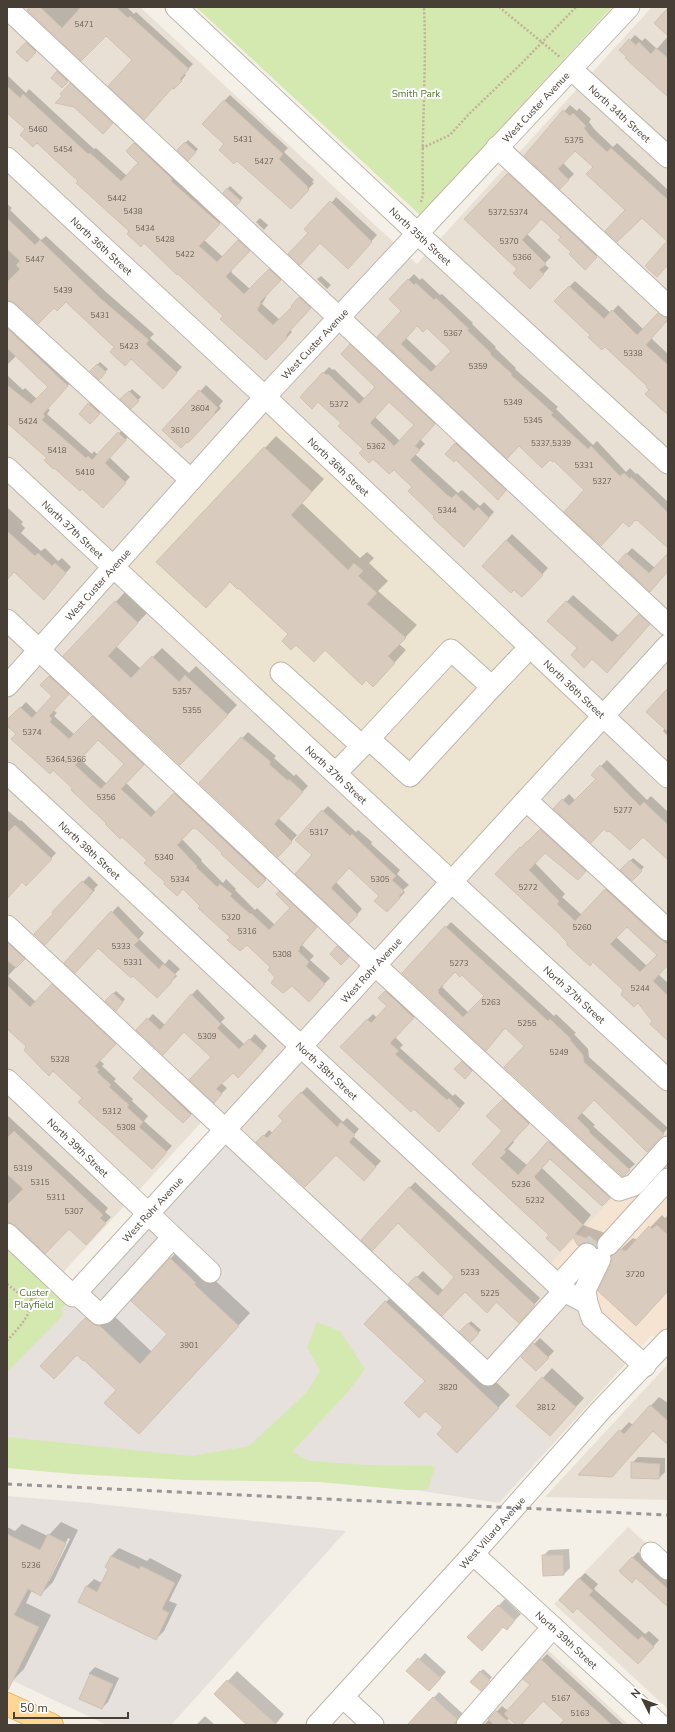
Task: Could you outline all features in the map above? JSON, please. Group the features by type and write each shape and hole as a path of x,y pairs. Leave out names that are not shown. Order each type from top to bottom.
{"main road":[{"path":"7,1704 52,1725"}],"street":[{"name":"North 35th Street","path":"176,7 668,463"},
{"name":"West Custer Avenue","path":"7,686 113,566 338,317 497,147 566,63 629,7"},
{"path":"7,8 668,625"},
{"name":"North 34th Street","path":"566,63 668,158"},
{"path":"497,147 668,306"},
{"name":"North 36th Street","path":"7,158 668,777"},
{"path":"7,312 191,480"},
{"name":"North 37th Street","path":"7,468 451,881 668,1080"},
{"path":"7,620 375,965 619,1190 634,1185 668,1147"},
{"name":"West Rohr Avenue","path":"69,1291 150,1214 451,881 668,645"},
{"path":"281,673 365,742 410,776 530,647"},
{"path":"336,773 451,650 492,687"},
{"name":"North 38th Street","path":"7,773 561,1289 588,1303"},
{"path":"526,800 668,930"},
{"path":"7,926 488,1375 561,1289 598,1250 636,1214 668,1179"},
{"name":"North 39th Street","path":"7,1080 210,1272"},
{"path":"7,1234 69,1291 99,1314 104,1313 173,1237"},
{"path":"598,1250 585,1290 592,1318 644,1366"},
{"name":"West Villard Avenue","path":"317,1725 473,1554 601,1410 668,1340"},
{"name":"North 39th Street","path":"473,1554 660,1725"},
{"path":"651,1554 668,1569"},
{"path":"467,1725 553,1627"},
{"path":"343,1697 373,1725"}],"path":[{"path":"420,207 423,195 422,148 426,44 424,7"},
{"path":"500,7 566,63"},
{"path":"422,148 450,135 469,114 573,12 575,7"},
{"path":"7,1284 21,1295 34,1299 50,1292 69,1291"},
{"path":"7,1341 28,1316 32,1307 31,1298"}],"shaded area":[{"path":"7,7 140,7 417,264 652,7 668,7 668,1159 634,1197 640,1348 552,1445 209,1114 56,1280 7,1234"},
{"path":"265,397 604,716 451,881 113,566"},
{"path":"226,1129 552,1445 499,1503 383,1485 7,1441 7,1368"},
{"path":"668,1159 668,1349 652,1335 640,1348 550,1264 615,1195 634,1197"},
{"path":"668,1364 668,1500 545,1497"},
{"path":"7,1496 90,1503 346,1531 171,1725 107,1725 7,1678"},
{"path":"628,1527 668,1563 668,1709 554,1604"},
{"path":"536,1639 629,1725 460,1725"}],"green space":[{"name":"Smith Park","path":"196,7 612,7 420,215"},
{"name":"Custer Playfield","path":"7,1234 73,1296 61,1309 63,1315 7,1372"},
{"path":"317,1322 340,1331 365,1369 347,1393 292,1452 309,1461 367,1465 435,1466 428,1490 407,1490 319,1482 187,1480 73,1474 7,1468 7,1437 191,1456 249,1446 306,1393 320,1371 307,1347"}],"building":[{"path":"30,7 40,7 62,28 81,7 116,7 128,18 130,16 189,69 180,79 182,81 174,89 172,88 144,120 108,86 132,60 106,36 81,61 27,10"},
{"path":"668,8 668,36 654,23"},
{"path":"629,39 636,45 639,42 651,54 656,48 668,58 668,97 625,58 627,57 619,50"},
{"path":"26,42 36,52 27,62 16,52"},
{"path":"57,71 68,82 62,88 51,78"},
{"path":"70,83 113,123 103,134 74,107 55,103 62,96 60,94"},
{"path":"7,86 20,98 23,94 88,154 90,153 121,181 138,163 126,151 134,143 172,179 171,181 220,224 199,246 217,262 238,240 250,251 226,276 244,294 269,269 281,280 260,302 261,303 257,310 273,325 292,307 291,306 299,297 311,308 288,333 286,336 287,338 266,360 220,319 223,316 144,243 141,247 127,234 129,231 76,183 78,181 37,143 33,147 20,135 25,129 7,113"},
{"path":"224,100 283,154 279,159 308,187 307,188 309,190 291,209 237,161 234,164 219,150 224,144 202,124"},
{"path":"563,110 570,116 573,113 586,126 584,128 590,136 607,152 611,148 668,200 668,265 657,277 645,266 667,241 642,218 617,242 605,231 625,210 586,174 593,167 575,151 558,169 569,180 560,189 524,156"},
{"path":"185,142 196,152 188,161 177,150"},
{"path":"508,173 597,257 585,270 569,254 571,252 558,240 561,237 541,219 522,240 546,264 539,270 544,274 530,289 513,273 517,269 464,219"},
{"path":"227,188 241,201 236,206 223,193"},
{"path":"330,201 372,242 348,269 320,243 300,265 288,254 308,233 304,229"},
{"path":"7,218 35,245 40,240 100,298 149,340 146,344 177,373 163,389 131,359 125,366 110,352 114,347 66,302 57,311 54,308 38,324 15,303 7,300 7,282 20,269 16,265 20,261 7,249"},
{"path":"408,279 414,285 416,283 434,300 436,298 469,329 467,330 512,374 511,375 553,413 551,415 588,449 591,446 620,476 624,473 630,479 631,477 668,513 668,548 637,520 635,520 629,527 623,522 601,546 564,512 584,490 554,461 553,462 550,460 542,468 519,446 507,459 377,337 401,311 389,299","holes":["417,326 423,332 427,328 451,351 431,372 401,344"]},
{"path":"569,286 604,319 612,310 637,335 658,313 668,319 646,345 668,365 668,415 645,394 649,390 646,387 647,386 605,347 602,350 588,337 590,335 554,301"},
{"path":"7,328 68,386 43,414 45,416 42,420 86,458 88,456 92,460 118,432 126,440 105,463 126,483 103,508 82,489 80,491 54,468 53,469 44,460 47,458 7,423 7,385 31,404 48,387 7,348"},
{"path":"350,344 435,424 415,446 420,450 410,460 447,495 452,498 456,494 474,511 478,507 489,518 464,547 433,518 434,516 408,491 412,487 394,470 389,474 373,459 369,463 359,453 363,449 338,426 341,423 318,402 312,409 300,397 323,372 326,375 328,374 359,404 375,387 341,354","holes":["389,402 414,425 394,446 370,423"]},
{"path":"97,364 106,372 99,380 90,371"},
{"path":"199,390 218,408 214,413 215,414 188,443 187,442 181,448 162,430"},
{"path":"129,391 139,401 131,409 120,399"},
{"path":"88,403 100,414 90,424 79,414"},
{"path":"455,443 506,490 498,500 456,460 454,462 445,454"},
{"path":"264,447 312,492 291,515 348,570 354,563 363,571 358,576 377,593 367,604 406,638 388,656 395,663 373,687 366,680 362,685 325,650 314,662 296,645 291,650 282,641 288,634 230,582 206,608 156,562"},
{"path":"7,531 35,556 38,553 52,566 55,563 66,573 44,600 14,572 7,580"},
{"path":"506,540 543,575 522,597 514,590 511,593 482,566"},
{"path":"626,553 649,573 668,553 668,571 650,592 618,562"},
{"path":"115,601 138,623 108,656 131,678 152,656 179,682 185,675 228,715 180,765 63,656"},
{"path":"566,601 612,642 639,614 650,624 607,673 592,659 584,668 571,655 577,648 547,621"},
{"path":"49,676 69,694 49,716 52,719 50,722 69,739 92,716 144,765 121,789 151,817 174,793 266,880 258,888 221,854 222,853 197,829 193,828 177,845 197,866 196,867 217,887 220,884 232,894 230,896 269,930 290,908 276,894 279,891 317,927 298,951 309,962 306,966 325,984 309,1002 292,986 283,993 271,983 275,977 268,970 270,967 247,945 240,951 227,940 230,937 198,908 200,906 183,889 177,896 164,884 165,882 144,863 147,860 122,837 120,839 53,770 50,774 11,739 16,734 7,726 7,720 20,707 32,718 52,696 40,685","holes":["98,740 124,764 101,789 75,765"]},
{"path":"668,688 668,732 646,712"},
{"path":"241,737 271,762 269,764 288,781 289,779 303,792 274,824 292,842 278,857 199,783"},
{"path":"600,765 640,806 644,802 668,825 668,860 643,837 630,850 609,831 607,832 604,829 591,843 553,809 562,799 569,806 596,779 591,775"},
{"path":"322,810 350,836 352,834 396,876 392,880 404,891 399,896 400,898 387,912 374,901 379,896 349,868 331,888 358,915 349,924 295,874 312,855 295,840"},
{"path":"15,825 52,859 26,886 22,882 7,899 7,833"},
{"path":"540,829 586,871 578,880 545,853 529,870 559,901 557,904 575,921 605,889 660,939 667,944 668,942 668,965 653,981 668,996 668,1041 650,1024 652,1021 638,1003 634,1007 621,995 623,990 593,962 590,966 567,945 567,942 562,936 495,874 520,847 521,848","holes":["627,927 657,955 640,972 610,944"]},
{"path":"630,860 642,871 632,881 620,870"},
{"path":"82,881 93,891 45,945 34,934 53,914 52,912"},
{"path":"111,911 139,940 134,945 159,969 163,964 176,975 171,981 172,982 157,998 133,976 131,978 98,948 75,973 64,963"},
{"path":"445,926 548,1021 550,1019 571,1039 570,1040 583,1055 584,1062 664,1134 647,1152 594,1100 577,1118 590,1131 589,1132 630,1170 622,1176 504,1067 524,1046 505,1028 486,1051 402,973","holes":["455,972 460,977 462,975 484,996 463,1017 438,993 438,990"]},
{"path":"7,942 25,959 16,968 7,960"},
{"path":"337,946 349,957 341,965 330,954"},
{"path":"52,984 116,1044 95,1066 99,1070 97,1072 111,1085 109,1087 129,1105 127,1107 143,1122 139,1127 167,1152 152,1169 78,1102 82,1098 53,1071 49,1076 24,1050 26,1046 7,1029 7,985 30,1007"},
{"path":"385,991 414,1018 390,1043 399,1051 395,1054 447,1100 449,1098 460,1109 439,1132 415,1110 413,1109 411,1112 340,1047 367,1019 371,1023 387,1006 378,998"},
{"path":"113,993 123,1002 116,1011 105,1001"},
{"path":"191,994 221,1024 217,1028 239,1049 249,1039 263,1051 238,1078 233,1073 216,1089 222,1094 214,1103 189,1080 211,1057 184,1032 163,1055 136,1030 147,1018 160,1030"},
{"path":"462,1061 472,1071 465,1079 454,1069"},
{"path":"142,1068 191,1115 183,1123 133,1078"},
{"path":"301,1092 337,1127 341,1122 355,1135 349,1142 376,1167 364,1181 336,1155 305,1187 256,1142 263,1135 267,1138 283,1121 278,1116"},
{"path":"503,1099 529,1124 504,1150 506,1152 500,1158 518,1175 548,1141 610,1198 602,1206 550,1159 534,1177 583,1225 575,1234 597,1242 596,1247 589,1242 578,1246 573,1237 560,1251 546,1238 549,1235 472,1164 502,1131 486,1116"},
{"path":"14,1131 103,1215 100,1218 106,1223 86,1245 69,1229 45,1254 15,1225 7,1222 7,1205 23,1189 7,1174 7,1138"},
{"path":"409,1187 535,1305 519,1323 496,1302 487,1313 465,1292 442,1316 408,1284 416,1276 438,1296 454,1277 398,1223 372,1251 361,1240"},
{"path":"657,1225 668,1235 668,1291 636,1326 598,1291 611,1264 611,1256 620,1249 626,1251 649,1226 652,1229"},
{"path":"170,1258 196,1283 194,1284 239,1326 139,1434 104,1403 116,1390 77,1355 54,1379 40,1366 85,1318 95,1325 100,1326 140,1364 167,1334 131,1301"},
{"path":"385,1301 499,1408 457,1453 437,1434 443,1427 425,1411 419,1418 404,1403 425,1381 364,1324"},
{"path":"468,1323 479,1333 471,1342 459,1332"},
{"path":"533,1343 549,1358 536,1371 521,1357"},
{"path":"542,1377 576,1407 550,1436 516,1406"},
{"path":"650,1405 668,1421 668,1445 653,1431 612,1477 578,1475 619,1430 624,1434"},
{"path":"631,1462 660,1464 659,1479 631,1478"},
{"path":"7,1534 40,1550 48,1534 66,1543 41,1596 28,1589 14,1615 39,1627 7,1692"},
{"path":"542,1555 563,1555 564,1575 543,1576"},
{"path":"111,1556 139,1569 141,1566 175,1583 162,1609 169,1613 156,1640 78,1602 86,1586 97,1592 108,1569 105,1567"},
{"path":"632,1557 668,1589 668,1607 636,1578 632,1583 619,1571"},
{"path":"579,1578 593,1591 589,1595 638,1640 642,1636 654,1647 638,1664 577,1608 573,1613 559,1600"},
{"path":"498,1605 515,1620 507,1630 503,1627 482,1651 467,1637"},
{"path":"418,1658 441,1678 429,1691 406,1671"},
{"path":"541,1659 612,1725 559,1725 564,1720 543,1701 521,1725 516,1725 504,1714 530,1685 523,1679"},
{"path":"480,1671 490,1680 481,1691 470,1682"},
{"path":"90,1674 113,1684 102,1709 79,1699"},
{"path":"227,1680 277,1725 247,1725 214,1694"},
{"path":"433,1697 457,1719 455,1725 407,1725"},
{"path":"496,1711 512,1725 494,1725 488,1719"}],"tunnel":[{"path":"587,1254 597,1242"}],"railway":[{"path":"7,1484 668,1515"}]}
